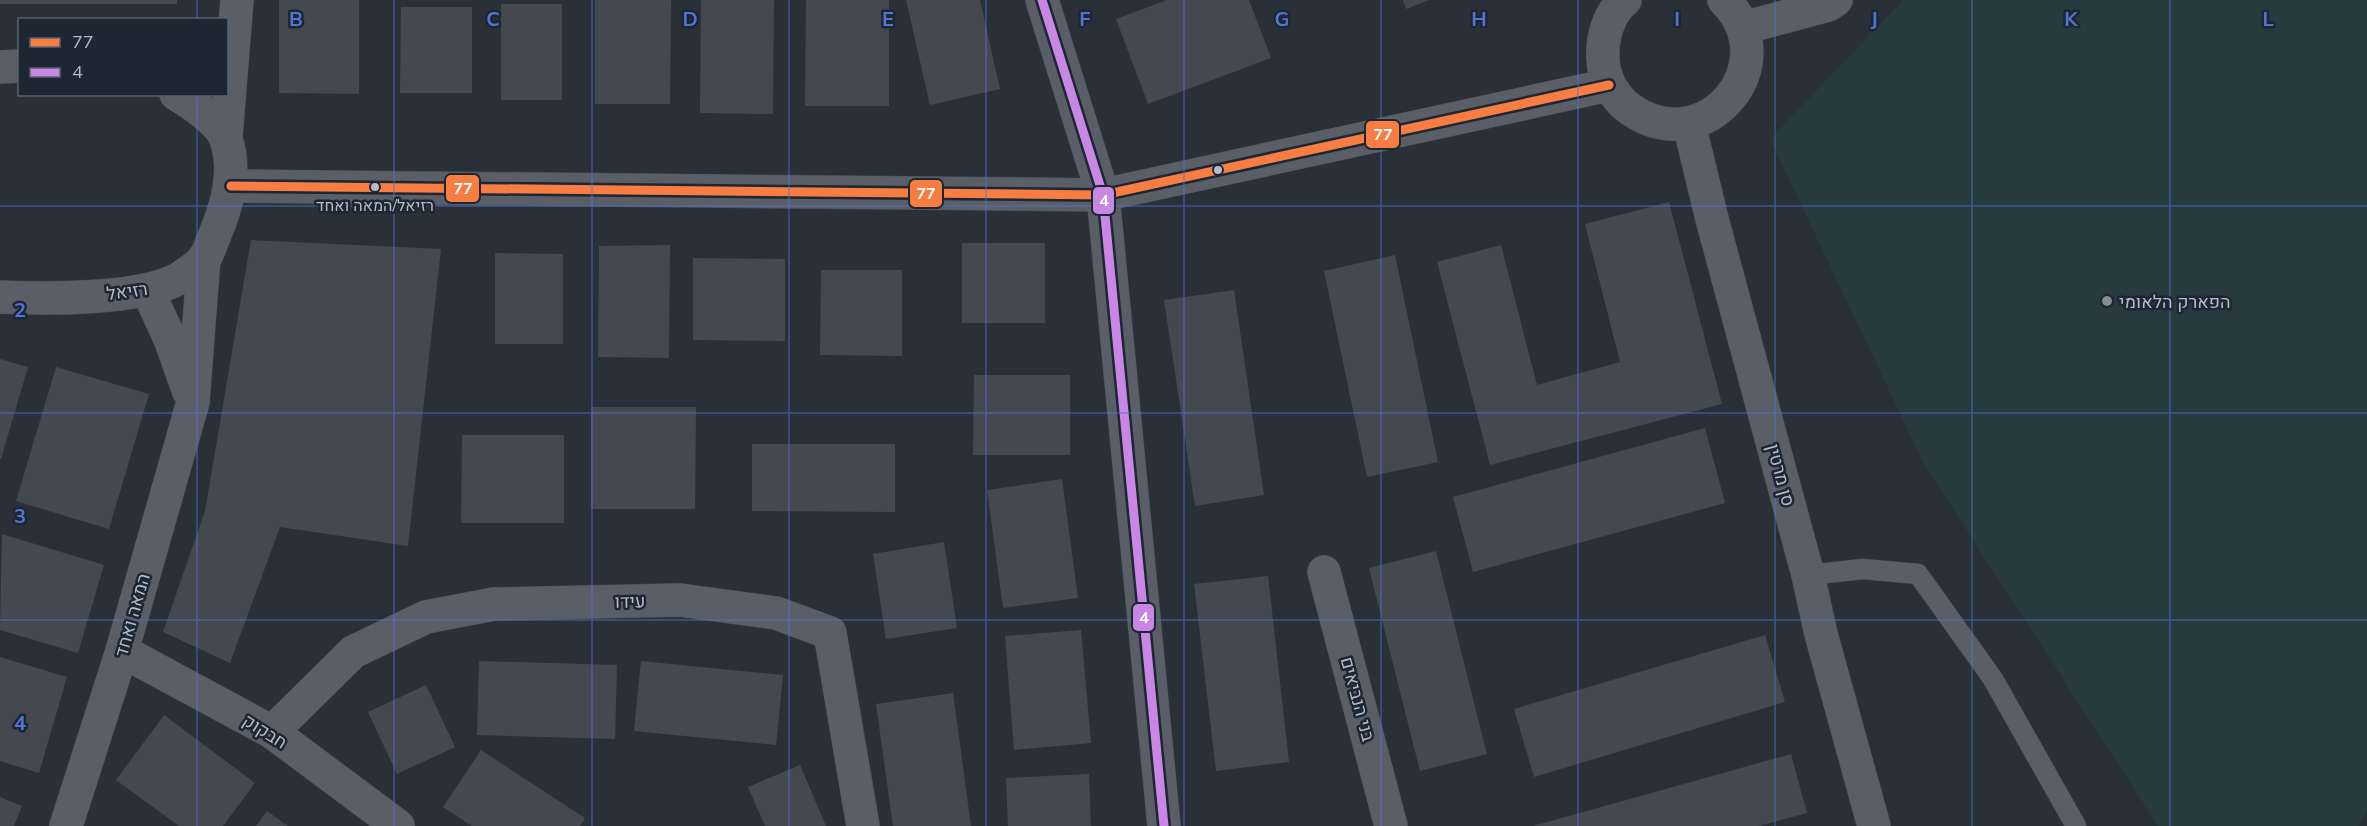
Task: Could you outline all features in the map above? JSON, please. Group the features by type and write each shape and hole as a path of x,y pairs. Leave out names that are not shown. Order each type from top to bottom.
{"street":[{"name":"רזיאל","path":"228,94 237,0"},
{"path":"1042,0 1103,195 1164,826"},
{"path":"1623,1 1610,21 1603,42 1603,64 1609,85 1623,104 1642,118 1665,125 1689,124 1712,115 1731,98 1743,77 1747,52 1743,28 1734,10 1724,0"},
{"path":"1743,28 1828,5 1836,0"},
{"path":"0,67 18,66"},
{"path":"231,186 1103,195 1609,85"},
{"name":"רזיאל","path":"0,297 80,296 148,291 180,278 204,258 220,221 231,186 226,137 228,96"},
{"path":"196,99 226,137"},
{"name":"סן מרטין","path":"1689,124 1715,230 1808,575 1821,634 1874,826"},
{"name":"המאה ואחד","path":"66,826 122,651 193,402 204,258"},
{"path":"148,291 170,339 193,402"},
{"name":"בני הנביאים","path":"1324,572 1391,826"},
{"name":"עידו","path":"272,732 353,652 426,618 494,604 680,600 776,613 830,633 863,826"},
{"name":"חבקוק","path":"122,651 272,732 398,826"}],"lane":[{"path":"1808,575 1863,569 1918,574 1993,679 2076,826"}],"green space":[{"name":"הפארק הלאומי","path":"1903,0 2367,0 2367,810 2359,826 2158,826 1924,464 1770,139"}],"building":[{"path":"0,0 177,0 177,4 0,4"},
{"path":"279,0 359,0 359,94 279,93"},
{"path":"595,0 671,0 670,104 595,104"},
{"path":"701,0 774,0 773,114 700,113"},
{"path":"806,0 889,0 889,106 805,106"},
{"path":"906,0 980,0 1000,89 930,105"},
{"path":"1167,0 1249,0 1271,58 1148,104 1116,19"},
{"path":"1403,0 1429,0 1406,9"},
{"path":"501,4 562,4 562,100 501,100"},
{"path":"401,7 472,7 472,93 400,93"},
{"path":"1669,202 1722,404 1490,465 1437,262 1501,245 1537,385 1620,362 1585,224"},
{"path":"251,240 441,249 408,546 280,527 230,663 163,632 205,511"},
{"path":"962,243 1045,243 1045,323 962,323"},
{"path":"670,245 669,358 598,357 599,246"},
{"path":"495,253 563,254 563,344 495,344"},
{"path":"1395,255 1438,462 1367,477 1324,271"},
{"path":"693,258 785,259 785,341 693,340"},
{"path":"821,270 902,270 902,356 820,355"},
{"path":"1234,290 1264,495 1195,506 1164,300"},
{"path":"0,359 28,367 1,459 0,459"},
{"path":"56,367 149,394 109,529 16,501"},
{"path":"974,375 1070,375 1070,455 973,455"},
{"path":"591,407 696,407 695,509 591,509"},
{"path":"1705,428 1725,503 1473,572 1453,497"},
{"path":"462,435 564,435 564,523 461,523"},
{"path":"752,444 895,444 895,512 752,511"},
{"path":"1062,479 1078,598 1003,608 987,490"},
{"path":"2,534 104,565 78,653 0,630"},
{"path":"944,542 957,628 886,639 873,554"},
{"path":"1436,551 1487,754 1420,771 1369,568"},
{"path":"1268,576 1289,762 1216,771 1194,584"},
{"path":"1081,630 1091,743 1014,750 1005,636"},
{"path":"1765,635 1785,702 1534,777 1514,709"},
{"path":"0,657 67,677 39,773 0,761"},
{"path":"479,661 617,665 615,739 477,735"},
{"path":"641,661 783,675 776,745 634,731"},
{"path":"426,685 455,747 397,774 368,712"},
{"path":"953,693 971,826 893,826 876,704"},
{"path":"164,715 255,783 223,826 179,826 116,780"},
{"path":"481,750 585,818 580,826 472,826 443,807"},
{"path":"1791,754 1807,813 1759,826 1533,826"},
{"path":"800,765 826,826 765,826 748,787"},
{"path":"1089,774 1091,826 1008,826 1006,778"},
{"path":"0,797 22,806 14,826 0,826"},
{"path":"267,811 288,826 256,826"}],"transit line":[{"name":"4","path":"1042,0 1103,195 1164,826"},
{"name":"77","path":"231,186 1103,195 1609,85"}],"place":[{"name":"רזיאל/המאה ואחד","path":"375,187"},
{"name":"הפארק הלאומי","path":"2107,301"}]}
